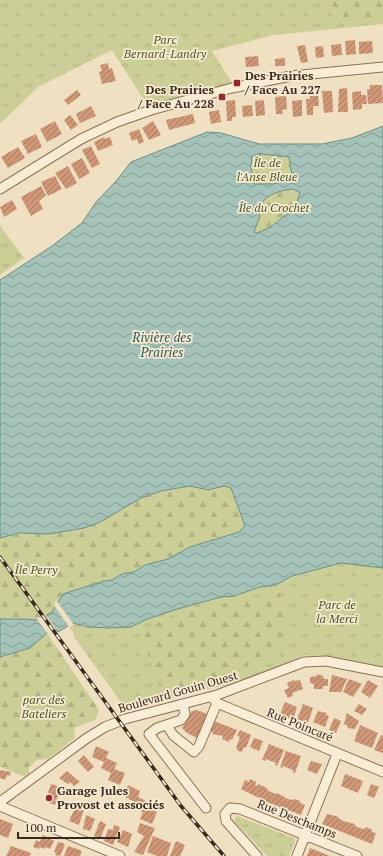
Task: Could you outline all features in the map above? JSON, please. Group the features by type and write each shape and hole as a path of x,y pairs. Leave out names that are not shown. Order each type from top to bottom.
{"street":[{"path":"0,189 81,139 117,122 151,110 232,88 291,76 383,67"},
{"name":"Boulevard Gouin Ouest","path":"0,802 82,741 102,729 125,719 183,705 214,700 304,662 330,662 383,672"},
{"path":"167,725 171,733 194,752 199,746 214,700"},
{"name":"Rue Poincaré","path":"214,700 337,754 383,772"},
{"path":"183,705 185,714 181,720 158,728 149,734 206,808"},
{"path":"297,856 337,754"},
{"path":"0,806 120,856"},
{"name":"Rue Deschamps","path":"257,856 226,821 225,816 228,810 237,808 357,856"}],"green space":[{"name":"Parc Bernard-Landry","path":"0,0 383,0 383,24 274,35 212,51 232,83 148,106 112,50 38,87 0,124"},
{"path":"330,0 383,0 383,19 366,22 350,22 344,20 333,10"},
{"name":"Île de l'Anse Bleue","path":"262,154 289,156 292,176 274,184 254,184 251,167 252,156"},
{"name":"Île du Crochet","path":"292,189 300,192 296,205 271,227 257,233 254,232 260,216 257,211 266,198 275,193"},
{"path":"0,226 24,258 0,275"},
{"name":"Île Perry","path":"190,486 208,490 224,486 231,488 245,527 239,532 190,547 168,559 145,565 134,572 122,574 112,580 104,581 63,594 52,613 47,617 34,620 0,620 0,538 11,535 74,530 85,527 101,521 142,497"},
{"name":"Parc de la Merci","path":"341,563 383,568 383,667 305,655 227,687 226,685 156,702 148,700 141,708 128,712 74,637 73,632 68,625 73,623 88,627 131,627 145,620 174,610 221,597 234,596 260,587 276,585 292,576"},
{"path":"280,593 289,617 285,631 270,654 216,683 181,692 160,686 141,632 167,617 205,607"},
{"name":"parc des Bateliers","path":"47,633 99,710 95,720 74,728 75,738 48,759 37,760 29,767 30,774 26,777 0,767 0,657 30,648"},
{"path":"237,816 294,838 295,841 289,856 267,856 235,822 234,819"}],"water":[{"name":"Rivière des Prairies","path":"383,126 383,568 341,563 292,576 276,585 260,587 234,596 221,597 174,610 145,620 131,627 88,627 73,623 58,632 55,629 47,633 30,648 0,657 0,619 38,620 52,612 63,594 104,581 112,580 122,574 134,572 145,565 168,559 190,547 239,532 245,526 231,488 224,486 208,490 190,486 161,491 141,498 100,522 84,528 49,534 19,533 0,538 0,280 52,246 82,223 96,202 117,180 131,162 207,132 221,133 259,144 322,144 352,138","holes":["262,154 289,157 292,176 274,184 254,184 251,167 252,156","292,189 300,192 296,206 271,227 257,233 254,232 260,216 257,211 266,198 275,193"]}],"pier":[{"path":"56,600 74,625 69,627 54,605"},
{"path":"45,614 56,629 48,634 36,618 40,618"}],"building":[{"path":"355,40 356,54 346,55 345,41"},
{"path":"372,41 373,53 359,54 359,42"},
{"path":"341,44 342,55 332,56 331,45"},
{"path":"305,45 308,62 301,63 297,46"},
{"path":"323,46 324,57 316,58 315,47"},
{"path":"258,56 259,66 246,67 245,57"},
{"path":"285,58 285,66 275,66 275,59"},
{"path":"108,63 109,69 112,68 116,81 102,84 99,72 102,71 100,65"},
{"path":"370,85 382,85 383,103 368,104 367,89 370,89"},
{"path":"347,88 348,112 338,112 339,89"},
{"path":"77,90 81,95 68,105 64,100"},
{"path":"322,91 332,91 333,112 324,113"},
{"path":"361,91 361,95 366,95 367,104 362,104 362,109 353,110 352,92"},
{"path":"286,96 287,109 282,110 283,114 276,114 275,97"},
{"path":"310,96 318,96 319,106 313,106 313,115 307,115 306,99 310,99"},
{"path":"235,100 236,117 232,117 232,121 227,121 226,101"},
{"path":"264,100 265,115 256,116 255,101"},
{"path":"302,100 302,116 293,117 292,101"},
{"path":"252,105 253,116 243,117 242,106"},
{"path":"91,106 96,116 80,123 76,114"},
{"path":"219,110 221,122 211,124 209,112"},
{"path":"193,114 195,123 169,130 166,120"},
{"path":"70,115 78,125 71,130 64,120"},
{"path":"55,121 62,134 47,142 40,129"},
{"path":"153,121 161,135 149,140 142,128"},
{"path":"139,129 144,142 139,144 137,139 132,141 129,133"},
{"path":"36,134 42,147 28,154 21,141"},
{"path":"104,137 105,139 110,137 113,145 98,151 94,142"},
{"path":"91,146 100,164 92,168 82,150"},
{"path":"18,147 25,158 8,168 1,157"},
{"path":"82,158 90,173 79,179 71,164"},
{"path":"68,166 77,183 66,189 55,173"},
{"path":"55,176 62,189 48,196 41,182"},
{"path":"41,186 46,195 39,201 43,209 31,216 21,197"},
{"path":"12,200 17,209 4,217 0,207"},
{"path":"317,674 323,676 324,679 328,679 328,686 323,686 323,689 314,689 314,684 310,683 310,677 317,676"},
{"path":"332,675 347,679 341,692 329,692"},
{"path":"349,679 362,684 353,697 343,692"},
{"path":"294,680 300,680 303,689 292,693 293,696 288,698 284,690 289,688 287,683"},
{"path":"368,680 378,686 370,698 361,692"},
{"path":"285,702 297,707 293,720 280,714"},
{"path":"303,704 313,708 308,723 297,719"},
{"path":"359,704 367,709 362,715 354,711"},
{"path":"197,710 210,715 199,741 182,728 192,711"},
{"path":"318,711 327,713 326,715 329,716 325,727 313,722"},
{"path":"347,713 359,721 355,729 347,728 348,726 344,724"},
{"path":"334,718 341,721 336,733 329,730"},
{"path":"214,721 237,730 232,740 230,739 229,742 222,739 223,736 212,734 213,732 210,732"},
{"path":"360,725 378,733 372,748 354,741"},
{"path":"240,730 251,735 246,748 243,747 241,752 236,748 240,737 237,736"},
{"path":"381,735 383,736 383,753 374,750"},
{"path":"254,738 263,741 259,751 250,747"},
{"path":"269,744 284,750 277,766 275,765 276,763 266,759 265,761 262,760"},
{"path":"96,746 109,752 106,758 117,763 114,769 125,773 120,785 108,780 111,773 101,768 104,762 92,757"},
{"path":"286,751 301,756 295,773 293,770 283,766 282,768 280,767"},
{"path":"84,755 94,767 88,772 78,761"},
{"path":"311,761 322,764 317,774 307,770"},
{"path":"0,770 11,772 10,776 7,775 5,780 0,778"},
{"path":"67,771 80,782 74,786 70,782 68,784 59,778"},
{"path":"345,774 363,781 358,793 341,786"},
{"path":"250,779 256,782 255,785 258,786 258,784 267,788 267,790 271,792 277,793 288,799 300,801 300,803 305,805 301,815 267,802 241,789 245,780 249,782"},
{"path":"51,784 61,787 55,805 45,801"},
{"path":"371,784 379,787 374,798 367,795"},
{"path":"128,785 140,791 138,797 148,802 146,808 157,812 152,824 140,819 143,812 133,808 135,802 123,796"},
{"path":"75,808 82,810 84,809 79,825 69,821"},
{"path":"327,814 339,817 338,818 343,821 355,824 355,826 359,828 365,829 366,827 372,830 372,832 376,833 372,844 322,824"},
{"path":"86,815 95,819 90,831 83,829"},
{"path":"0,819 13,824 8,838 0,835"},
{"path":"100,821 106,824 100,839 94,836"},
{"path":"140,823 155,828 143,855 134,852 144,836 137,832"},
{"path":"114,825 120,827 113,845 104,841 108,829 113,830"},
{"path":"123,830 132,834 128,847 117,842"},
{"path":"43,835 54,841 50,849 46,847 44,849 40,847 39,849 33,847 36,840 40,842"},
{"path":"153,836 171,843 167,856 157,856 147,852"},
{"path":"176,841 185,845 180,856 170,856"},
{"path":"58,842 65,845 60,856 55,855 56,853 54,852"},
{"path":"11,846 31,853 30,856 6,856"},
{"path":"68,846 80,850 82,852 80,856 64,856"},
{"path":"310,848 330,856 307,856"}],"railway":[{"path":"0,557 181,806 224,856"}],"place":[{"name":"Des Prairies / Face Au 227","path":"237,83"},
{"name":"Des Prairies / Face Au 228","path":"222,97"},
{"name":"Garage Jules Provost et associés","path":"49,798"}]}
